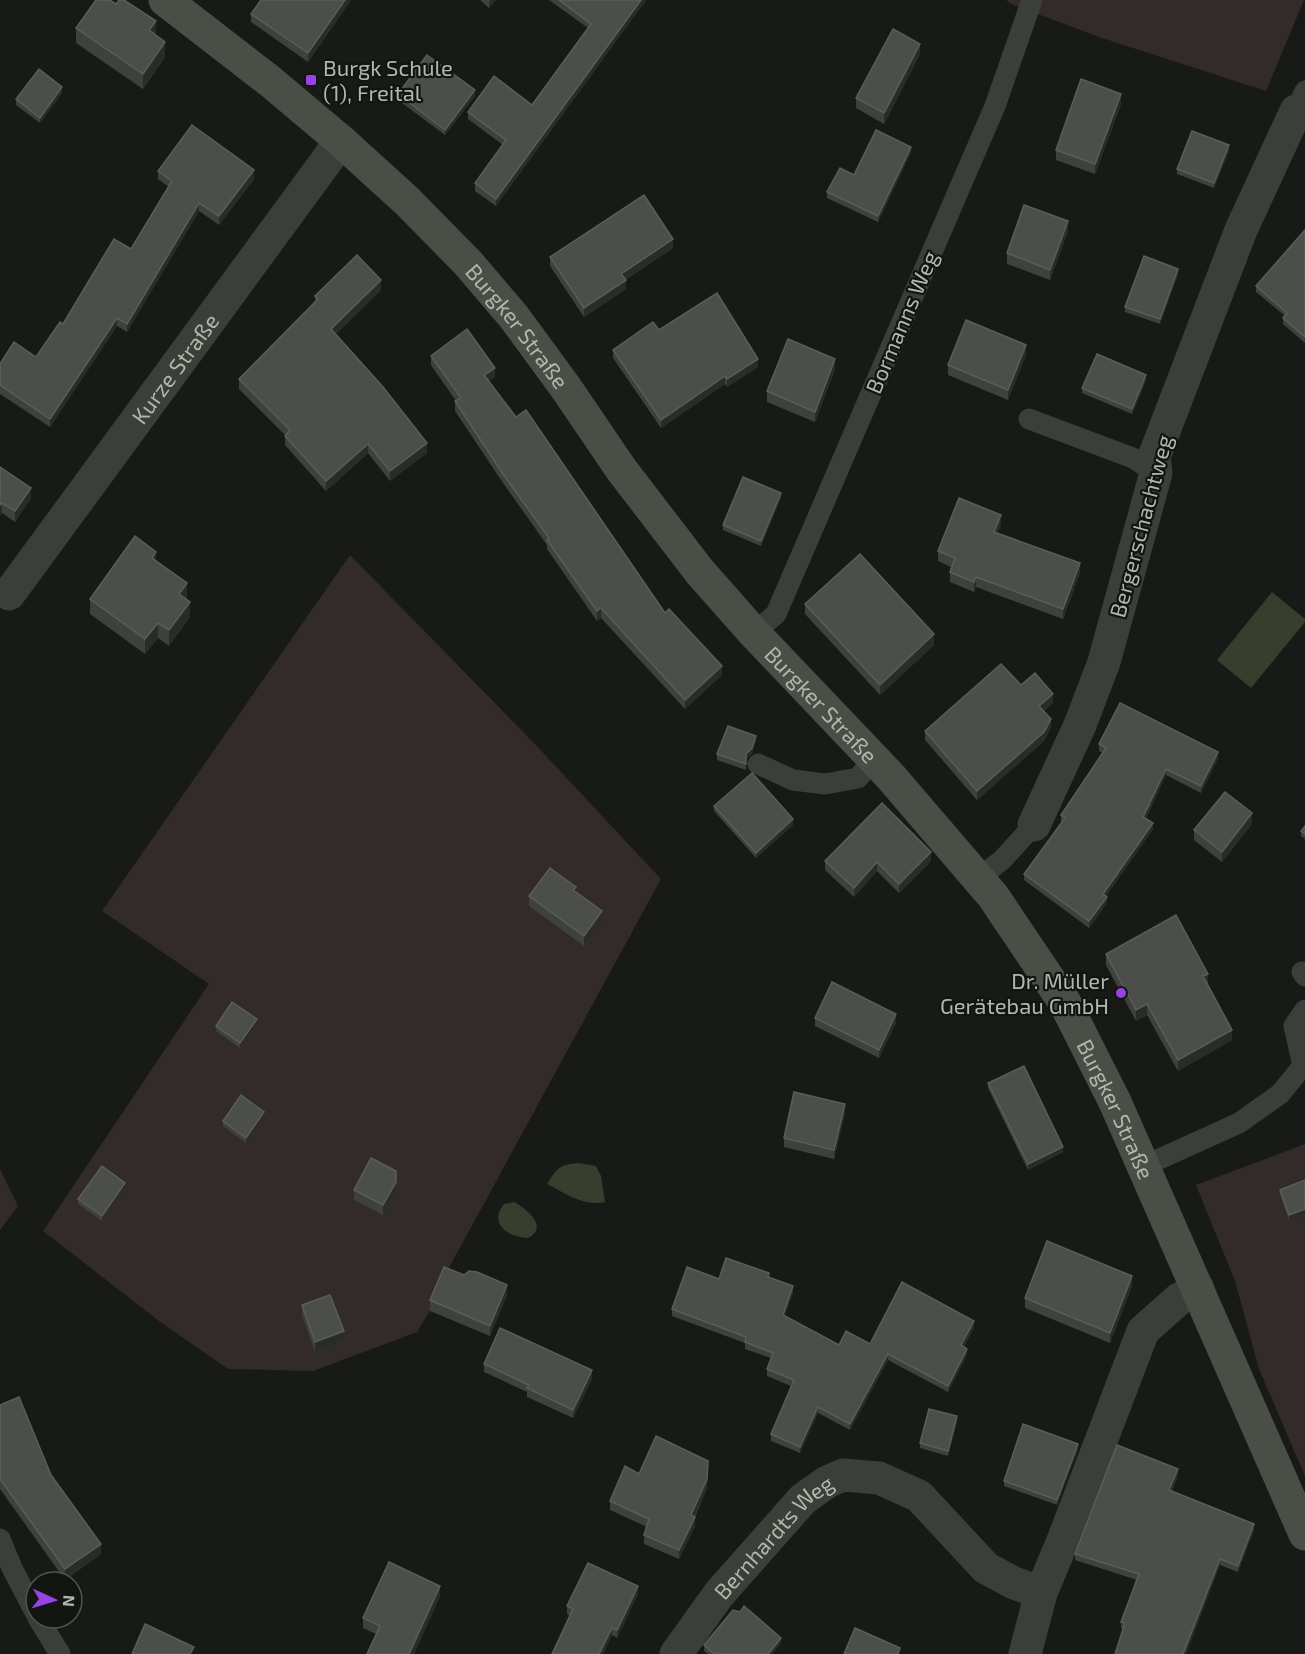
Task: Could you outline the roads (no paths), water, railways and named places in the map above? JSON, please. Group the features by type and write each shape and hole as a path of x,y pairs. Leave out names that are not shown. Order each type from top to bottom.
{"main road":[{"name":"Burgker Straße","path":"165,0 271,82 341,141 407,201 468,263 514,317 621,469 700,572 753,633 874,759 979,878 1002,908 1065,1003 1110,1092 1305,1533"}],"street":[{"name":"Bergerschachtweg","path":"1034,825 1080,725 1104,662 1156,473 1154,457 1241,230 1301,101"},
{"name":"Kurze Straße","path":"9,594 341,141"},
{"path":"1025,1654 1041,1593 1143,1330 1179,1299 1198,1289"},
{"name":"Bernhardts Weg","path":"676,1654 719,1594 803,1498 827,1482 843,1475 879,1478 919,1496 986,1568 1014,1583 1041,1593"}],"lane":[{"name":"Bormanns Weg","path":"753,633 776,614 995,106 1032,0"},
{"path":"1029,419 1133,458 1156,473"},
{"path":"758,764 793,780 825,784 858,777 874,759"},
{"name":"Bergerschachtweg","path":"979,878 1002,860 1034,825"},
{"path":"1144,1166 1239,1123 1280,1094 1304,1067 1294,1026 1305,1010"},
{"path":"0,1539 24,1591"},
{"path":"45,1630 60,1654"}],"place":[{"name":"Burgk Schule (1), Freital","path":"311,80"},
{"name":"Dr. Müller Gerätebau GmbH","path":"1121,993"}]}
